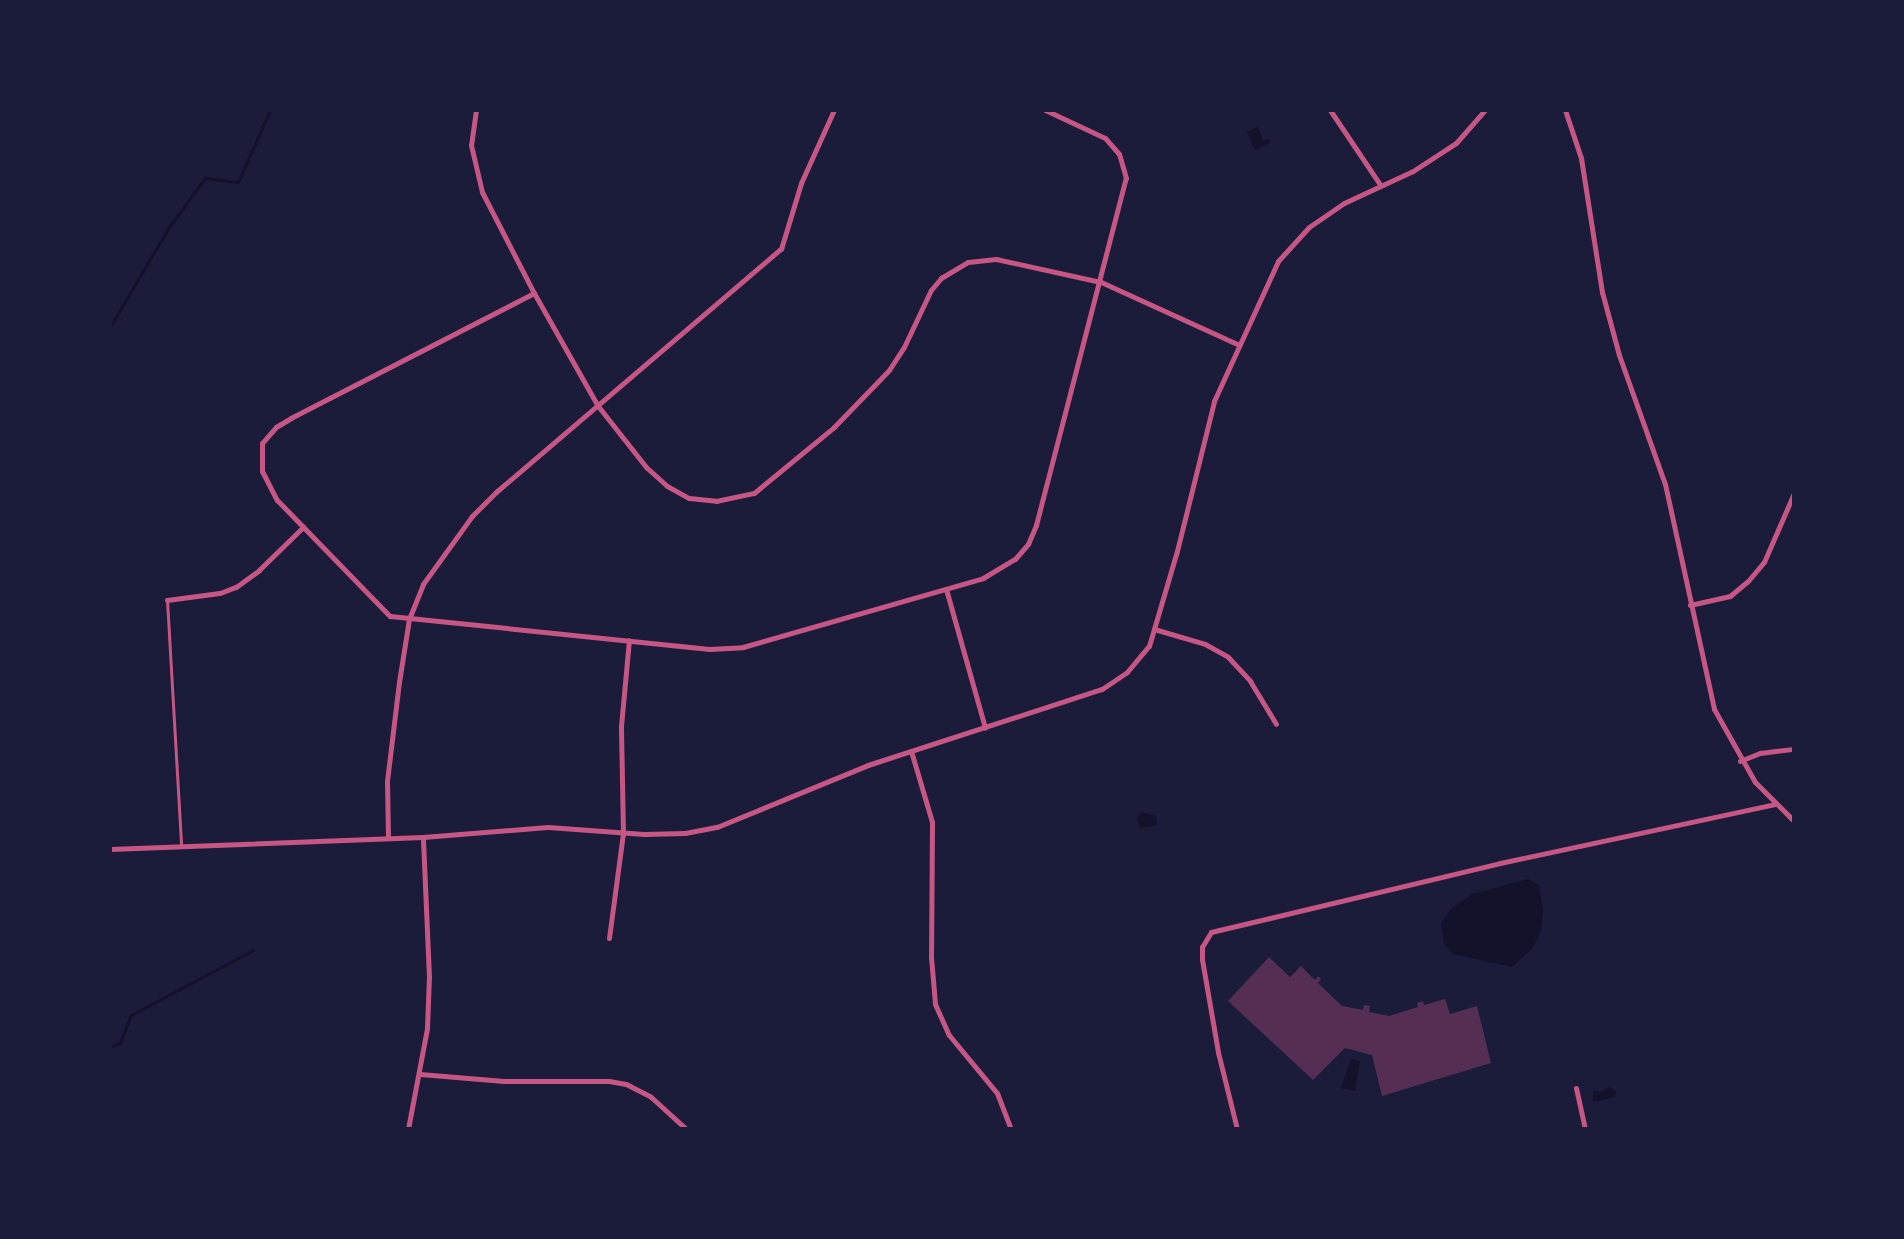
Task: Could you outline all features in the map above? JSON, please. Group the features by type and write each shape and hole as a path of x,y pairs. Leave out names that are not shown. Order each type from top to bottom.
{"street":[{"path":"476,110 471,145 482,192 534,293 598,406 646,467 679,494 716,501 749,495 834,427 879,382 904,347 931,290 941,278 968,262 996,259 1101,282 1239,345"},
{"path":"388,837 387,781 409,619 423,584 472,516 781,249 801,183 834,110"},
{"path":"534,293 276,427 262,443 262,471 277,500 380,609 390,616 409,619 709,649 743,647 946,589 998,570 1028,544 1123,200 1124,164 1105,138 1045,110"},
{"path":"1330,110 1379,183"},
{"path":"110,849 423,837 548,827 623,833 685,833 717,827 854,770 1102,689 1127,672 1143,655 1154,629 1214,401 1284,252 1309,227 1379,183 1413,171 1456,143 1485,110"},
{"path":"1565,110 1581,158 1602,292 1665,484 1714,709 1740,761 1775,804 1794,821"},
{"path":"1690,605 1730,596 1748,581 1764,562 1794,493"},
{"path":"167,600 220,593 236,587 259,570 303,527"},
{"path":"946,589 985,728"},
{"path":"1154,629 1205,644 1228,657 1250,681 1276,724"},
{"path":"609,938 623,833 621,726 629,640"},
{"path":"1740,761 1760,753 1794,749"},
{"path":"911,751 932,822 931,957 935,1004 949,1035 997,1093 1011,1129"},
{"path":"1237,1129 1218,1052 1202,959 1202,947 1211,932 1500,863 1775,804"},
{"path":"408,1129 420,1074 429,977 423,837"},
{"path":"420,1074 504,1081 609,1081 626,1084 648,1095 686,1129"},
{"path":"1576,1088 1585,1129"}],"lane":[{"path":"167,600 181,846"}],"shaded area":[{"path":"1258,127 1263,140 1269,139 1270,143 1255,150 1247,132"},
{"path":"1141,812 1156,816 1157,825 1140,828 1137,818"},
{"path":"1528,879 1539,885 1543,910 1541,931 1532,949 1512,967 1453,954 1444,943 1441,923 1451,909 1472,894"},
{"path":"1351,1059 1360,1061 1355,1091 1341,1088"},
{"path":"1610,1087 1616,1091 1615,1097 1593,1102 1593,1090 1601,1092"}],"building":[{"path":"1269,957 1290,977 1301,966 1315,980 1318,976 1321,979 1318,983 1342,1006 1363,1010 1364,1005 1370,1006 1369,1012 1389,1016 1418,1007 1417,1003 1423,1001 1424,1005 1445,999 1450,1014 1477,1006 1491,1063 1382,1096 1372,1055 1345,1048 1313,1080 1228,1001"}],"waterway":[{"path":"110,327 169,227 205,178 238,182 270,110"},
{"path":"110,1047 120,1043 131,1015 253,950"}]}
